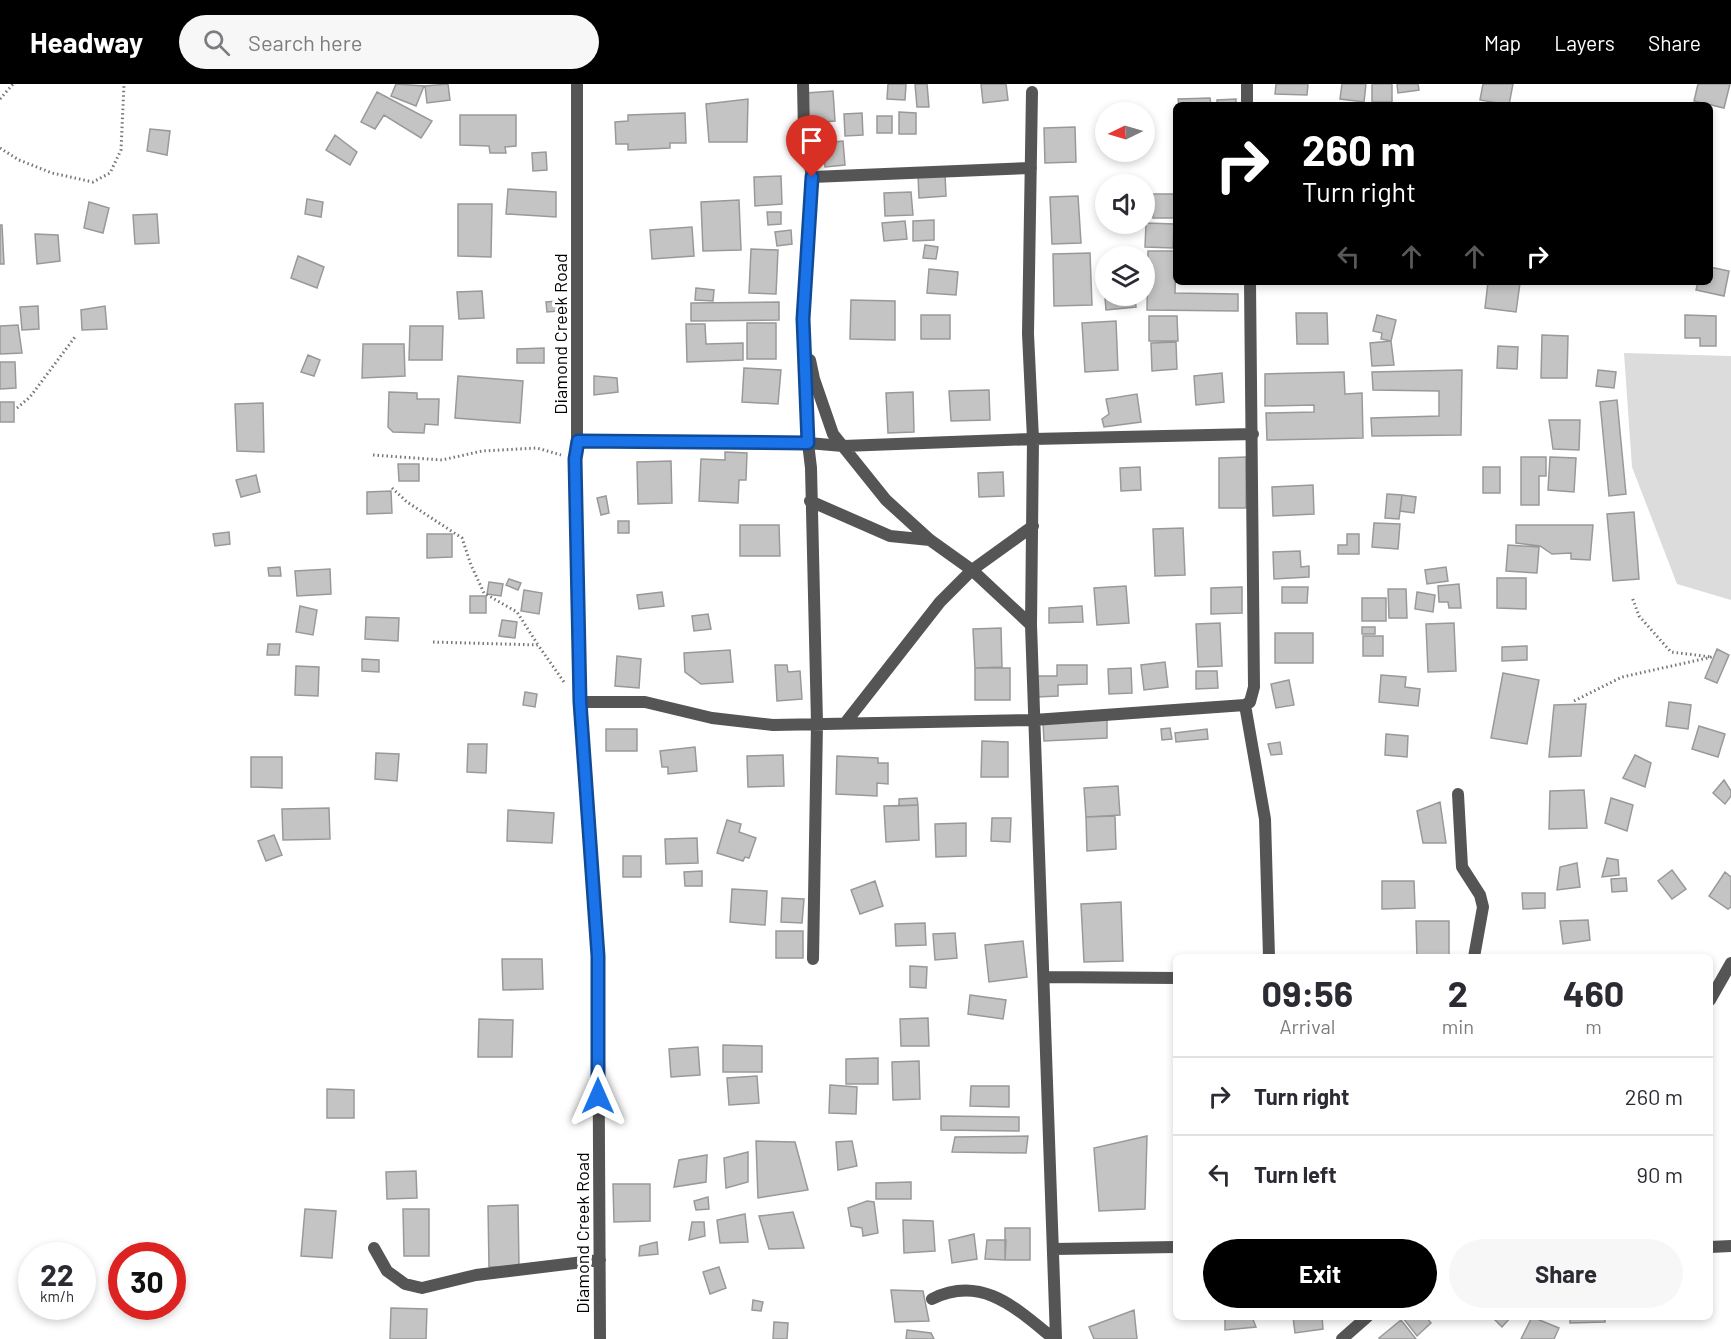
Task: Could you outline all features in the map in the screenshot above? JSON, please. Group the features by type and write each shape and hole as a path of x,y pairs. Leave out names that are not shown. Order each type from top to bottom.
{"street":[{"name":"Diamond Creek Road","path":"577,84 578,441 575,459 580,702 598,956 600,1339"},
{"path":"803,84 804,133 812,177 803,319 811,468 810,501 818,723 813,959"},
{"path":"1246,84 1247,102"},
{"path":"1032,92 1028,334 1033,439 1030,625 1054,1250 1055,1339"},
{"path":"812,177 1031,168"},
{"path":"580,702 645,702 712,718 773,725 1034,720 1245,705 1250,702 1254,687 1250,285"},
{"path":"803,319 814,379 833,434 886,500 930,540 972,570 1030,625"},
{"path":"578,441 808,443 843,446 1253,434"},
{"path":"810,501 890,536 930,540"},
{"path":"846,722 940,602 972,570 1033,526"},
{"path":"1245,705 1265,819 1269,954"},
{"path":"1458,794 1462,867 1480,896 1483,907 1475,954"},
{"path":"1713,995 1731,963"},
{"path":"1044,977 1173,978"},
{"path":"1054,1250 1173,1246"},
{"path":"1713,1247 1731,1246"},
{"path":"374,1248 387,1271 405,1284 422,1288 476,1275 600,1260"},
{"path":"932,1299 948,1291 958,1290 993,1295 1055,1339"},
{"path":"1342,1339 1364,1320"}],"path":[{"path":"0,99 13,84"},
{"path":"0,147 19,160 52,173 93,182 110,173 121,150 124,84"},
{"path":"17,408 30,397 75,337"},
{"path":"373,455 442,460 482,451 537,448 575,459"},
{"path":"392,488 407,502 462,538 484,593 518,612 538,645 580,702"},
{"path":"1574,701 1622,677 1712,657 1671,652 1639,616 1632,597"},
{"path":"433,642 538,645"}],"shaded area":[{"path":"1624,353 1731,356 1731,600 1677,584 1632,467"}],"building":[{"path":"396,84 424,86 416,106 391,96"},
{"path":"448,84 450,100 427,103 425,86"},
{"path":"888,84 906,84 905,100 887,99"},
{"path":"915,84 927,84 929,107 917,107"},
{"path":"981,84 1006,84 1008,100 983,103"},
{"path":"1276,84 1308,84 1307,95 1275,94"},
{"path":"1342,84 1366,84 1364,102 1340,99"},
{"path":"1372,84 1392,84 1392,102 1372,102"},
{"path":"1397,84 1418,84 1419,90 1398,93"},
{"path":"1483,84 1513,84 1510,102 1480,100"},
{"path":"1698,84 1730,84 1724,108 1713,105 1713,102 1694,101"},
{"path":"833,91 835,121 808,123 806,93"},
{"path":"377,92 432,121 421,138 384,115 375,129 361,122"},
{"path":"1210,98 1211,102 1178,102 1178,99"},
{"path":"748,99 747,142 709,142 706,104"},
{"path":"1236,99 1236,102 1217,102 1217,100"},
{"path":"899,112 916,113 916,134 899,134"},
{"path":"685,113 686,143 670,143 670,148 628,150 628,144 616,144 615,122 628,121 628,115"},
{"path":"862,113 863,135 845,136 844,114"},
{"path":"460,115 516,115 516,146 505,147 506,153 490,153 489,146 460,145"},
{"path":"877,116 892,116 892,133 877,133"},
{"path":"1075,127 1076,162 1045,163 1044,128"},
{"path":"150,129 170,131 167,155 147,151"},
{"path":"335,135 357,152 350,165 326,150"},
{"path":"843,141 845,165 825,167 823,143"},
{"path":"546,152 547,170 533,171 532,153"},
{"path":"945,174 946,196 919,198 918,175"},
{"path":"781,176 782,204 755,206 754,177"},
{"path":"508,189 556,192 556,217 506,214"},
{"path":"911,192 913,215 885,216 884,193"},
{"path":"1155,194 1173,194 1173,218 1155,218"},
{"path":"1078,196 1081,243 1052,244 1050,197"},
{"path":"307,199 323,202 321,217 305,214"},
{"path":"739,200 741,250 703,251 701,202"},
{"path":"89,202 109,208 103,233 84,228"},
{"path":"458,204 492,204 491,257 458,256"},
{"path":"767,212 781,212 781,224 768,225"},
{"path":"157,214 159,243 135,244 133,215"},
{"path":"934,220 934,240 913,241 913,221"},
{"path":"905,221 907,239 884,241 882,223"},
{"path":"1155,223 1173,224 1173,248 1145,246 1146,234 1155,234"},
{"path":"0,225 2,225 4,264 0,264"},
{"path":"692,227 694,256 652,259 650,230"},
{"path":"791,230 792,244 777,246 775,232"},
{"path":"35,234 58,235 60,261 37,264"},
{"path":"925,245 938,247 936,259 923,258"},
{"path":"751,249 778,250 776,294 749,293"},
{"path":"1155,251 1173,251 1175,293 1238,294 1238,311 1147,310 1147,306 1155,306"},
{"path":"1090,253 1092,305 1054,306 1053,254"},
{"path":"298,256 324,267 317,288 291,278"},
{"path":"1713,268 1729,271 1724,296 1696,290 1697,285 1713,285"},
{"path":"929,269 958,272 956,295 927,293"},
{"path":"1488,285 1520,285 1516,312 1485,308"},
{"path":"696,288 714,290 713,301 695,300"},
{"path":"482,291 484,318 459,319 457,292"},
{"path":"851,300 895,301 895,340 850,339"},
{"path":"557,301 558,311 547,312 546,302"},
{"path":"779,302 779,320 691,321 691,303"},
{"path":"38,306 39,329 22,330 20,307"},
{"path":"105,306 107,329 82,330 81,310"},
{"path":"1106,306 1136,306 1136,307 1106,310"},
{"path":"1296,313 1327,313 1328,344 1297,344"},
{"path":"921,315 950,315 950,339 921,339"},
{"path":"1377,315 1396,320 1391,341 1381,339 1382,333 1373,331"},
{"path":"1685,315 1716,316 1716,346 1700,346 1700,338 1685,338"},
{"path":"1149,316 1177,316 1178,341 1149,341"},
{"path":"1116,321 1118,370 1085,372 1082,323"},
{"path":"747,323 776,323 776,359 747,359"},
{"path":"686,324 705,324 706,344 743,343 743,360 687,362"},
{"path":"18,325 22,353 0,354 0,326"},
{"path":"410,326 443,326 442,360 409,360"},
{"path":"1542,335 1568,336 1567,378 1541,378"},
{"path":"1391,341 1394,365 1372,366 1370,343"},
{"path":"1176,342 1177,369 1152,371 1151,343"},
{"path":"363,344 404,344 405,376 362,378"},
{"path":"1498,346 1518,347 1517,369 1497,368"},
{"path":"544,348 544,363 517,363 517,349"},
{"path":"308,355 320,360 314,376 301,372"},
{"path":"0,362 15,362 16,388 0,389"},
{"path":"744,368 781,370 778,404 742,402"},
{"path":"1462,370 1461,435 1372,436 1371,418 1439,416 1439,391 1373,390 1372,372"},
{"path":"1598,370 1616,372 1614,388 1596,386"},
{"path":"1344,372 1345,394 1362,393 1363,438 1267,440 1266,413 1314,412 1314,405 1265,406 1265,374"},
{"path":"1222,373 1224,402 1196,405 1194,376"},
{"path":"458,376 523,381 520,423 455,418"},
{"path":"594,376 617,378 618,392 594,395"},
{"path":"989,390 990,420 951,421 949,391"},
{"path":"389,392 417,393 417,399 439,399 438,425 425,424 424,433 393,432 388,427"},
{"path":"913,392 914,432 888,433 886,393"},
{"path":"1137,394 1141,422 1104,427 1102,419 1109,414 1106,399"},
{"path":"1617,400 1626,494 1609,496 1600,402"},
{"path":"0,402 14,402 14,422 0,422"},
{"path":"263,403 264,452 237,451 235,404"},
{"path":"1549,420 1580,420 1579,450 1553,449"},
{"path":"725,452 747,453 746,480 739,480 738,503 699,501 701,459 725,460"},
{"path":"1246,457 1246,508 1219,508 1219,458"},
{"path":"1521,457 1546,457 1546,476 1539,476 1539,505 1521,505"},
{"path":"1550,457 1576,458 1574,492 1548,490"},
{"path":"671,461 672,503 638,504 637,462"},
{"path":"398,464 419,464 419,481 399,481"},
{"path":"1140,467 1141,490 1121,491 1120,468"},
{"path":"1483,467 1500,467 1500,493 1483,493"},
{"path":"1003,472 1004,496 979,497 978,473"},
{"path":"256,475 260,492 241,497 236,480"},
{"path":"1313,485 1314,514 1273,516 1272,487"},
{"path":"391,491 392,513 367,514 367,492"},
{"path":"1387,494 1402,495 1399,519 1385,518"},
{"path":"1402,495 1416,497 1414,513 1400,511"},
{"path":"606,496 609,513 601,515 597,498"},
{"path":"1634,512 1639,579 1613,581 1607,514"},
{"path":"618,521 629,521 629,533 618,533"},
{"path":"1374,523 1400,524 1398,549 1372,547"},
{"path":"740,525 779,525 780,556 740,556"},
{"path":"1516,525 1593,525 1590,560 1571,559 1571,553 1552,554 1540,546 1516,543"},
{"path":"1183,528 1185,575 1155,576 1153,529"},
{"path":"229,532 230,544 215,546 213,534"},
{"path":"427,534 452,534 452,557 427,558"},
{"path":"1347,534 1359,534 1359,554 1338,554 1338,545 1347,545"},
{"path":"1508,545 1539,547 1537,573 1506,571"},
{"path":"1300,551 1301,567 1309,566 1309,577 1274,579 1273,552"},
{"path":"280,567 281,576 269,576 268,568"},
{"path":"1446,567 1448,581 1427,584 1425,570"},
{"path":"330,569 331,594 297,596 295,571"},
{"path":"1497,578 1526,578 1526,609 1497,608"},
{"path":"509,579 521,583 518,590 506,585"},
{"path":"489,582 503,584 501,596 487,594"},
{"path":"1459,584 1461,608 1449,608 1448,602 1439,602 1438,586"},
{"path":"1126,586 1129,623 1097,625 1094,588"},
{"path":"1242,587 1242,613 1211,614 1211,588"},
{"path":"1282,587 1308,587 1307,603 1282,603"},
{"path":"1388,589 1406,589 1407,618 1389,618"},
{"path":"524,590 542,593 539,614 521,611"},
{"path":"662,592 664,606 639,609 637,595"},
{"path":"1417,592 1435,595 1433,612 1415,609"},
{"path":"470,596 486,596 486,613 470,613"},
{"path":"1362,598 1386,598 1386,621 1362,621"},
{"path":"300,606 317,610 313,635 296,632"},
{"path":"1082,606 1083,622 1049,623 1049,608"},
{"path":"708,614 711,629 694,631 692,616"},
{"path":"366,617 399,618 398,641 365,639"},
{"path":"502,620 517,622 515,638 499,636"},
{"path":"1220,623 1222,666 1198,667 1196,624"},
{"path":"1454,623 1456,671 1428,672 1426,624"},
{"path":"1362,627 1375,627 1375,634 1362,634"},
{"path":"1001,628 1002,667 975,668 973,629"},
{"path":"1275,633 1313,633 1313,663 1275,663"},
{"path":"1363,636 1383,636 1383,656 1363,656"},
{"path":"268,644 280,644 279,655 267,655"},
{"path":"1527,646 1527,660 1502,661 1502,647"},
{"path":"1717,649 1729,655 1717,683 1705,678"},
{"path":"730,650 733,682 701,684 685,672 684,653"},
{"path":"617,656 641,659 639,688 615,686"},
{"path":"362,659 379,660 379,672 362,671"},
{"path":"1165,662 1168,687 1144,690 1141,665"},
{"path":"775,665 787,665 788,672 800,671 802,699 777,701"},
{"path":"1057,665 1087,665 1087,684 1058,685 1058,696 1037,697 1036,676 1057,676"},
{"path":"296,666 319,667 318,696 295,695"},
{"path":"975,668 1010,668 1010,700 975,700"},
{"path":"1131,668 1132,693 1109,694 1108,669"},
{"path":"1196,671 1217,671 1218,688 1196,689"},
{"path":"1503,673 1539,680 1527,744 1491,738"},
{"path":"1381,675 1406,677 1405,687 1420,689 1418,706 1379,702"},
{"path":"1289,680 1294,705 1276,708 1271,684"},
{"path":"525,692 537,694 535,707 523,705"},
{"path":"1669,702 1691,705 1688,729 1666,726"},
{"path":"1586,704 1581,756 1549,757 1554,705"},
{"path":"1107,719 1107,738 1044,741 1043,722"},
{"path":"1699,726 1725,734 1718,757 1692,749"},
{"path":"1170,728 1172,739 1162,740 1161,729"},
{"path":"606,729 637,729 637,751 606,751"},
{"path":"1207,729 1208,739 1176,742 1175,733"},
{"path":"1386,734 1408,736 1407,757 1385,755"},
{"path":"982,741 1008,742 1008,777 981,777"},
{"path":"1280,742 1282,754 1271,755 1268,744"},
{"path":"468,744 487,744 486,773 467,772"},
{"path":"695,747 697,771 668,774 668,767 662,767 660,751"},
{"path":"376,753 399,754 397,781 375,779"},
{"path":"783,755 784,786 748,787 747,756"},
{"path":"1635,755 1651,763 1645,787 1623,778"},
{"path":"837,756 878,758 878,763 888,763 888,784 877,783 877,796 836,794"},
{"path":"251,757 282,757 282,788 251,787"},
{"path":"1724,780 1731,791 1731,796 1725,804 1713,793"},
{"path":"1118,786 1120,815 1086,817 1084,788"},
{"path":"1584,790 1587,828 1549,829 1550,791"},
{"path":"917,798 918,805 899,806 899,799"},
{"path":"1611,798 1633,805 1627,831 1605,823"},
{"path":"1440,802 1446,843 1423,843 1417,811"},
{"path":"918,805 919,840 886,842 884,806"},
{"path":"329,808 330,839 283,840 282,809"},
{"path":"508,810 554,813 552,843 507,841"},
{"path":"1115,816 1116,849 1087,851 1086,817"},
{"path":"992,818 1011,818 1010,842 991,841"},
{"path":"727,820 741,824 739,832 756,838 749,858 745,857 743,861 717,853"},
{"path":"966,823 966,856 936,857 935,824"},
{"path":"274,835 282,855 266,861 258,841"},
{"path":"697,838 698,863 666,864 665,839"},
{"path":"623,856 641,856 641,877 623,877"},
{"path":"1607,858 1618,860 1619,875 1602,877"},
{"path":"1577,863 1580,887 1557,890 1560,867"},
{"path":"1672,870 1686,889 1672,899 1658,881"},
{"path":"702,871 702,886 685,886 684,872"},
{"path":"1725,872 1731,877 1731,907 1728,909 1709,896"},
{"path":"1626,878 1627,891 1612,892 1611,879"},
{"path":"875,881 883,906 860,914 851,890"},
{"path":"1382,881 1414,881 1415,908 1382,909"},
{"path":"732,889 767,891 765,925 730,922"},
{"path":"1522,893 1545,893 1545,908 1523,909"},
{"path":"782,898 804,899 802,923 781,922"},
{"path":"1121,902 1123,961 1084,962 1081,904"},
{"path":"1588,920 1590,940 1563,944 1560,921"},
{"path":"1416,921 1449,921 1449,954 1417,954"},
{"path":"925,923 926,945 896,946 895,924"},
{"path":"776,931 803,931 803,958 776,958"},
{"path":"955,933 957,958 935,960 933,934"},
{"path":"1023,941 1027,977 989,982 985,945"},
{"path":"502,959 542,959 543,989 503,990"},
{"path":"910,966 927,967 926,988 910,987"},
{"path":"970,995 1006,1000 1003,1019 968,1014"},
{"path":"928,1018 929,1046 901,1046 900,1019"},
{"path":"479,1019 513,1020 512,1057 478,1057"},
{"path":"723,1045 762,1046 762,1072 723,1072"},
{"path":"698,1047 700,1075 671,1077 669,1049"},
{"path":"878,1058 878,1084 846,1084 846,1059"},
{"path":"919,1061 920,1099 893,1100 892,1062"},
{"path":"757,1076 759,1103 729,1105 727,1078"},
{"path":"830,1085 857,1087 856,1114 829,1113"},
{"path":"971,1086 1009,1086 1009,1107 970,1106"},
{"path":"327,1089 354,1090 354,1118 327,1118"},
{"path":"941,1116 1019,1117 1019,1131 941,1130"},
{"path":"1028,1136 1026,1153 952,1152 955,1137"},
{"path":"1147,1136 1145,1209 1099,1211 1094,1148"},
{"path":"756,1141 795,1142 808,1190 758,1198"},
{"path":"852,1141 857,1166 838,1170 836,1142"},
{"path":"748,1152 748,1182 726,1188 724,1158"},
{"path":"707,1155 706,1182 674,1187 679,1160"},
{"path":"416,1171 417,1198 387,1199 386,1172"},
{"path":"911,1182 911,1199 876,1199 876,1183"},
{"path":"613,1184 650,1184 650,1221 614,1222"},
{"path":"708,1197 709,1209 696,1210 694,1201"},
{"path":"867,1201 874,1202 878,1233 863,1236 862,1228 851,1226 848,1208"},
{"path":"518,1205 519,1266 489,1267 488,1206"},
{"path":"305,1209 336,1211 332,1258 301,1256"},
{"path":"403,1209 429,1209 429,1256 404,1256"},
{"path":"793,1212 804,1248 769,1249 759,1216"},
{"path":"745,1214 748,1242 720,1243 717,1220"},
{"path":"903,1220 933,1221 935,1251 904,1253"},
{"path":"692,1222 704,1222 705,1236 689,1240"},
{"path":"1005,1228 1030,1228 1030,1260 1005,1260"},
{"path":"974,1234 977,1259 952,1263 949,1240"},
{"path":"987,1240 1006,1240 1005,1260 985,1259"},
{"path":"657,1242 658,1254 639,1256 640,1246"},
{"path":"719,1267 726,1288 710,1294 703,1272"},
{"path":"891,1290 923,1291 929,1321 895,1322"},
{"path":"753,1300 763,1302 761,1311 752,1310"},
{"path":"391,1308 427,1309 426,1339 390,1339"},
{"path":"1134,1310 1137,1339 1094,1339 1089,1327"},
{"path":"1225,1320 1253,1320 1256,1327 1225,1330"},
{"path":"1293,1320 1322,1320 1323,1329 1295,1333"},
{"path":"1401,1320 1416,1339 1379,1338"},
{"path":"1405,1320 1428,1320 1431,1323 1417,1336"},
{"path":"1495,1320 1508,1320 1502,1327"},
{"path":"1530,1320 1539,1320 1559,1328 1554,1339 1521,1339"},
{"path":"1570,1320 1605,1320 1605,1322 1570,1323"},
{"path":"774,1322 788,1323 787,1339 773,1339"},
{"path":"907,1330 931,1333 934,1339 906,1339"}],"route":[{"path":"598,1096 598,956 580,702 575,459 578,441 808,443 803,319 812,177"}]}
